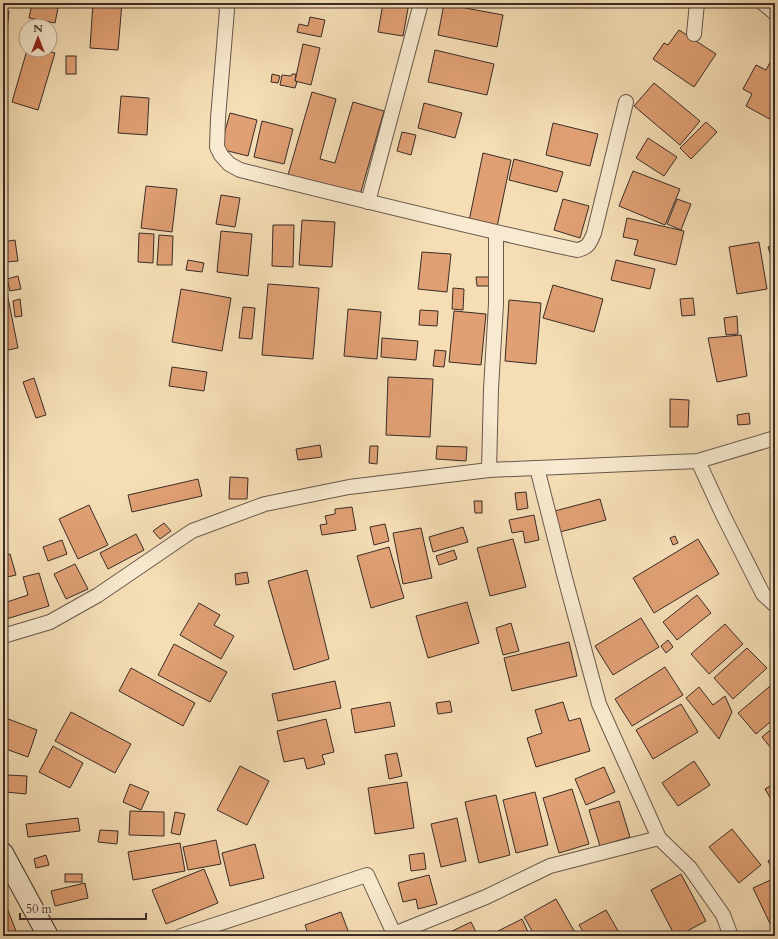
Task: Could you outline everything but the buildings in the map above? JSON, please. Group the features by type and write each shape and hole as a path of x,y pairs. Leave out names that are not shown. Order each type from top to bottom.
{"main road":[{"path":"3,853 48,936"}],"street":[{"path":"225,3 227,10 217,146 221,155 229,164 240,170 368,202 496,233 577,250 583,249 589,245 594,233 626,102"},
{"path":"368,202 421,3"},
{"path":"694,34 697,3"},
{"path":"762,3 775,13"},
{"path":"489,470 491,389 496,304 496,233"},
{"path":"3,636 50,622 98,595 192,531 265,504 349,487 489,470 698,461 775,438"},
{"path":"698,461 723,515 764,594 775,605"},
{"path":"537,468 564,578 599,704 659,838 690,868 723,915 731,936"},
{"path":"181,936 367,875 394,935 486,897 550,866 659,838"}]}
